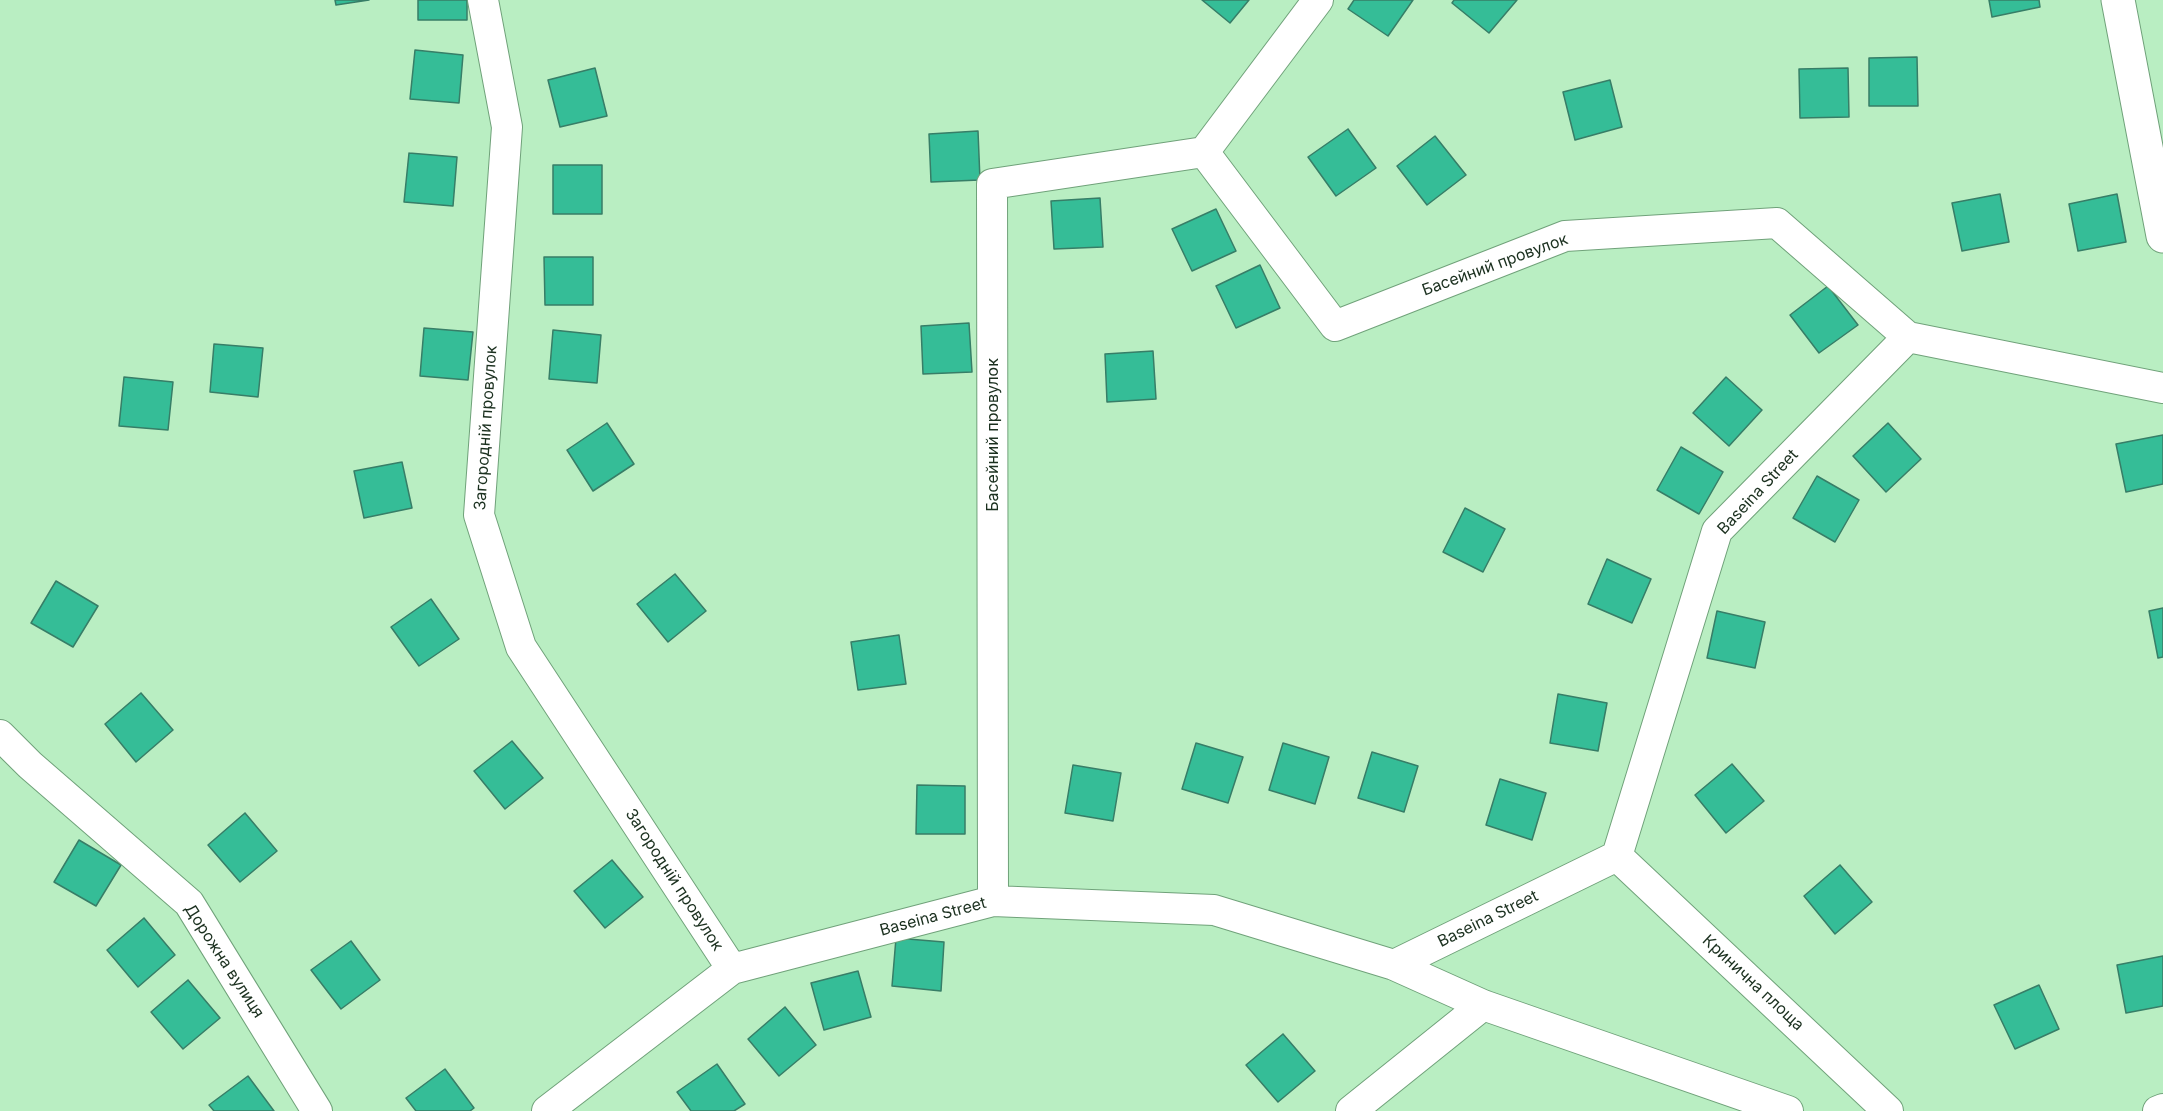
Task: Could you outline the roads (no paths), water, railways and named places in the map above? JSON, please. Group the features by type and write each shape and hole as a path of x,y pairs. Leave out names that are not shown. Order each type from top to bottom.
{"street":[{"name":"Загородній провулок","path":"483,0 507,127 479,515 521,646 732,969"},
{"path":"1204,152 1318,0"},
{"path":"2118,0 2163,236"},
{"name":"Басейний провулок","path":"993,900 992,184 1204,152 1335,326 1565,236 1777,223 1908,337"},
{"name":"Baseina Street","path":"547,1111 732,969 993,900 1214,910 1394,965 1617,856 1717,531 1908,337"},
{"path":"1908,337 2163,388"},
{"name":"Дорожна вулиця","path":"0,735 30,765 189,903 317,1111"},
{"name":"Кринична площа","path":"1617,856 1888,1111"},
{"path":"1394,965 1483,1005 1788,1111"},
{"path":"1352,1111 1483,1005"},
{"path":"2158,1111 2163,1109"}]}
